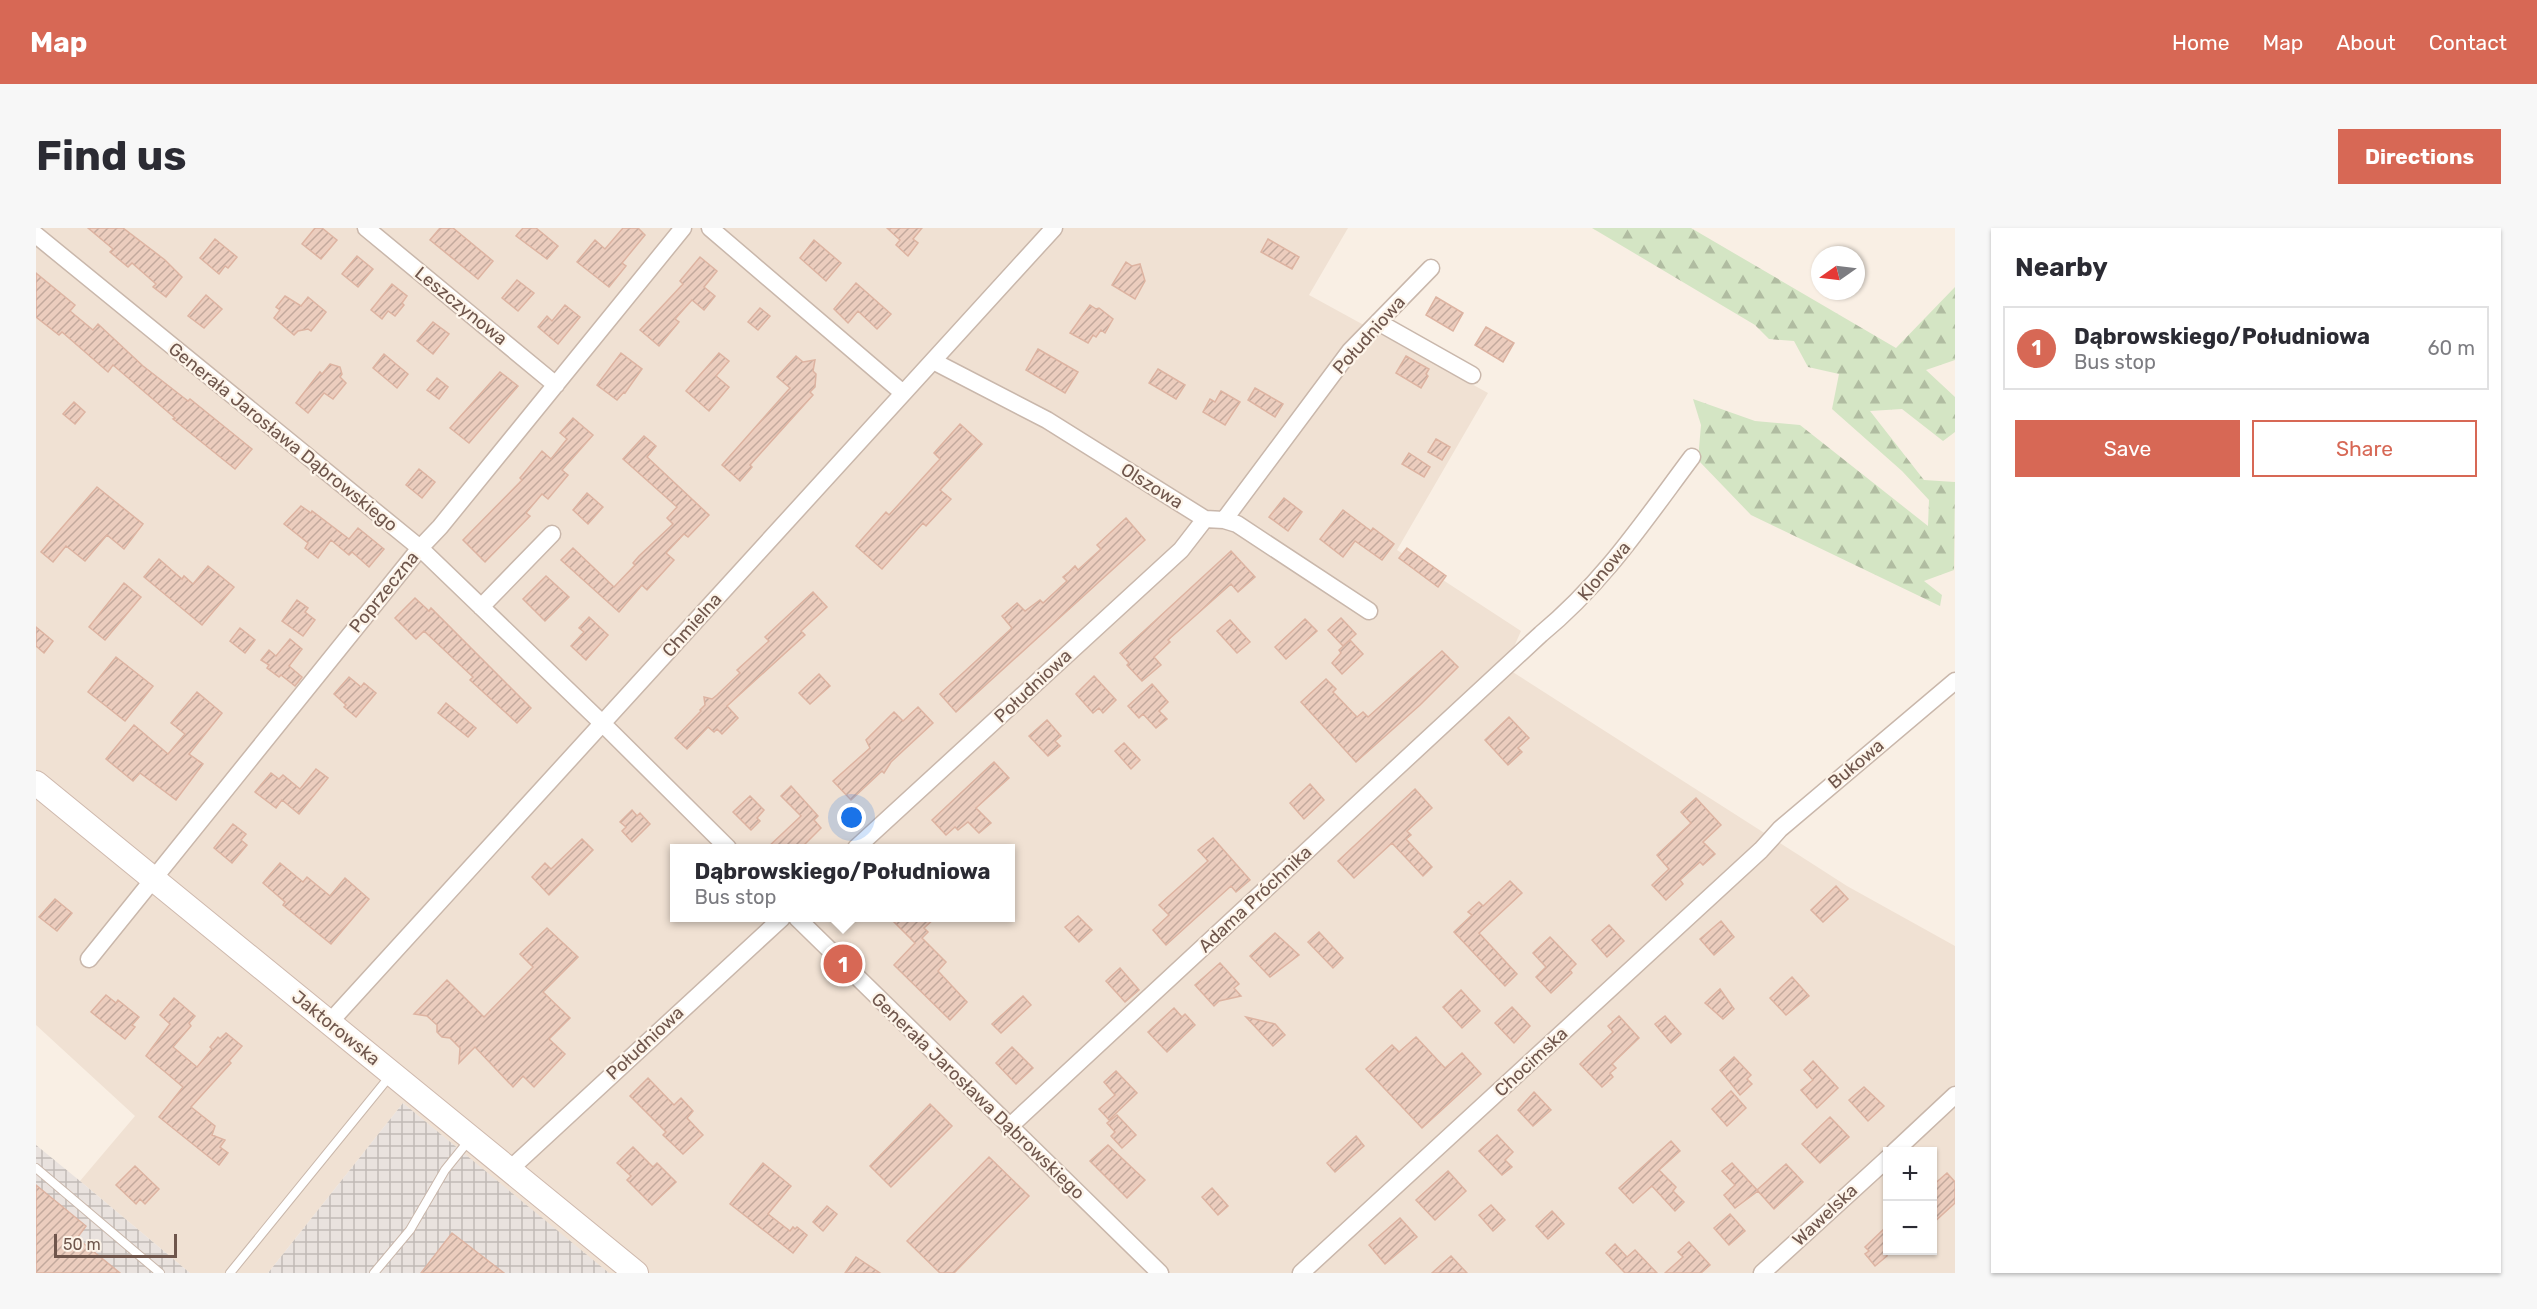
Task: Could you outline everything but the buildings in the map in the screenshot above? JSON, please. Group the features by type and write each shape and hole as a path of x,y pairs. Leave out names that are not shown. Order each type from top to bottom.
{"main road":[{"name":"Jaktorowska","path":"36,783 636,1273"}],"street":[{"name":"Leszczynowa","path":"366,228 556,385"},
{"name":"Poprzeczna","path":"89,959 420,548 440,527 683,228"},
{"path":"710,228 903,393"},
{"name":"Chmielna","path":"329,1023 1054,228"},
{"name":"Generała Jarosława Dąbrowskiego","path":"36,235 420,548 602,723 723,844"},
{"name":"Południowa","path":"1224,520 1350,351 1431,268"},
{"path":"1378,322 1472,375"},
{"name":"Olszowa","path":"933,361 1047,420 1205,519 1224,520 1237,524 1369,611"},
{"name":"Klonowa","path":"1501,671 1589,591 1641,527 1692,457"},
{"name":"Południowa","path":"861,844 1181,550 1205,519"},
{"path":"481,608 552,534"},
{"name":"Adama Próchnika","path":"1009,1127 1501,671"},
{"name":"Bukowa","path":"1761,850 1780,829 1955,681"},
{"name":"Chocimska","path":"1301,1273 1761,850"},
{"name":"Południowa","path":"509,1170 778,922"},
{"name":"Generała Jarosława Dąbrowskiego","path":"801,922 1160,1273"},
{"path":"1899,1147 1955,1095"},
{"name":"Wawelska","path":"1762,1273 1883,1162"}],"lane":[{"path":"231,1273 392,1074"},
{"path":"374,1273 410,1230 445,1170 471,1138"},
{"path":"36,1168 160,1273"}],"shaded area":[{"path":"36,228 1348,228 1309,295 1488,393 1397,550 1521,631 1505,667 1847,886 1955,946 1955,1273 607,1273 403,1103 268,1273 190,1273 80,1181 135,1116 36,1025"},
{"path":"403,1103 609,1273 268,1273"},
{"path":"36,1145 80,1181 190,1273 36,1273"}],"green space":[{"path":"1592,228 1691,228 1896,348 1955,287 1955,360 1926,370 1955,397 1955,432 1943,441 1902,409 1870,411 1924,480 1955,482 1954,570 1924,581 1942,595 1940,606 1751,515 1698,460 1701,425 1693,399 1755,421 1800,425 1928,526 1929,500 1902,471 1832,409 1839,374 1808,367 1794,341 1769,339 1755,325"}],"place":[{"name":"Dąbrowskiego/Południowa","path":"843,964"}]}
